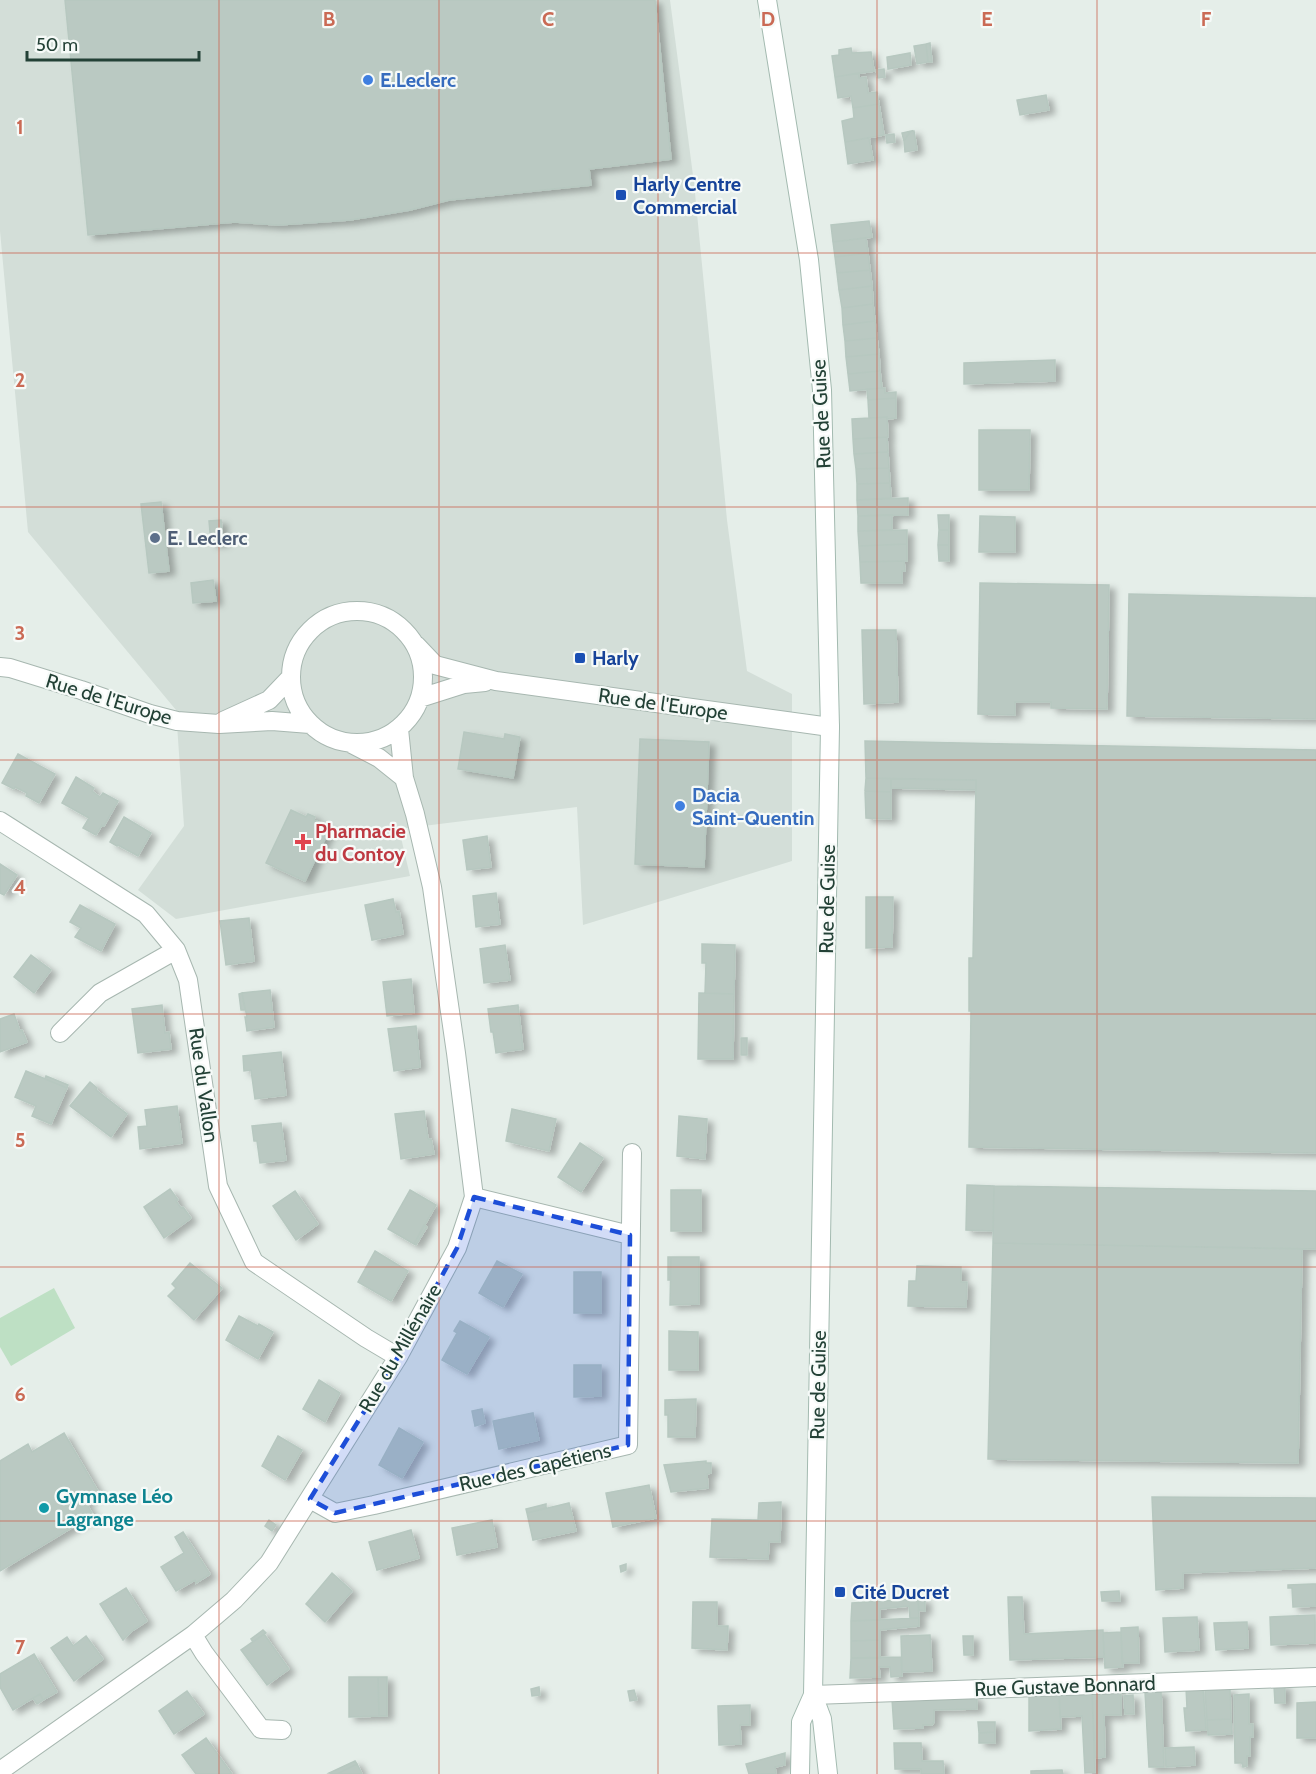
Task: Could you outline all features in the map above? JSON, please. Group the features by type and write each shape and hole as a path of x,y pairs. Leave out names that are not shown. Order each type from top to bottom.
{"street":[{"name":"Rue de Guise","path":"767,0 810,260 822,390 830,727 813,1695 822,1719 828,1774"},
{"path":"357,610 376,612 392,620 406,631 416,645 422,662 424,681 420,698 412,715 399,729 384,738 367,743 339,741 323,734 310,724 300,710 293,694 292,661 307,633 321,620 338,612 357,610"},
{"name":"Rue de l'Europe","path":"416,645 435,665 496,681 830,727"},
{"name":"Rue de l'Europe","path":"0,667 10,668 177,721 219,724 272,721 310,724"},
{"path":"219,724 268,700 291,677"},
{"name":"Rue de l'Europe","path":"420,698 464,684 496,681"},
{"name":"Rue du Millénaire","path":"0,1771 193,1635 234,1600 269,1563 398,1357 457,1248 474,1197 432,887 404,778 399,729"},
{"path":"350,743 379,758 404,778"},
{"name":"Rue du Vallon","path":"0,821 146,914 176,950 188,980 218,1186 254,1262 398,1357"},
{"path":"60,1033 100,993 176,950"},
{"name":"Rue des Capétiens","path":"310,1499 335,1513 628,1445 632,1153"},
{"path":"474,1197 630,1235"},
{"path":"193,1635 261,1729 282,1730"},
{"name":"Rue Gustave Bonnard","path":"813,1695 1316,1677"},
{"name":"Rue de Guise","path":"800,1774 801,1722 813,1695"}],"highlighted area":[{"path":"474,1197 630,1235 628,1445 335,1513 310,1499 398,1357 457,1248"}],"shaded area":[{"path":"0,0 670,0 694,183 727,520 747,671 792,694 792,861 583,925 577,807 399,829 410,876 176,919 138,890 184,826 176,710 28,532 0,231"}],"green space":[{"path":"54,1288 75,1328 11,1366 0,1347 0,1318"}],"building":[{"name":"E.Leclerc","path":"65,0 655,0 671,159 589,169 591,185 449,200 410,210 350,220 278,225 235,222 88,235"},
{"path":"930,43 932,62 928,62 926,44"},
{"path":"926,44 928,62 917,64 914,46"},
{"path":"851,48 852,53 871,52 874,71 835,77 832,56 839,55 839,50"},
{"path":"910,53 911,65 888,69 887,57"},
{"path":"884,69 885,77 878,78 876,70"},
{"path":"859,73 859,78 866,77 868,93 877,92 879,104 853,108 851,96 838,98 835,77"},
{"path":"1046,95 1049,110 1020,115 1017,100"},
{"path":"879,104 884,135 845,142 842,121 854,118 853,108"},
{"path":"911,131 909,133 904,141 902,133"},
{"path":"911,131 914,131 917,150 905,152 904,141"},
{"path":"894,134 895,142 887,143 886,135"},
{"path":"869,138 873,160 848,164 845,142"},
{"path":"869,221 872,237 833,242 831,225"},
{"path":"866,238 868,253 835,257 833,242"},
{"path":"868,253 870,270 837,273 835,257"},
{"path":"870,270 872,286 839,290 837,273"},
{"path":"872,286 873,304 842,308 839,290"},
{"path":"873,304 875,321 843,325 842,308"},
{"path":"875,321 877,338 845,341 843,325"},
{"path":"877,338 879,354 846,357 845,341"},
{"path":"879,354 880,371 848,374 846,357"},
{"path":"1055,360 1055,381 964,384 964,363"},
{"path":"880,371 882,388 850,391 848,374"},
{"path":"885,388 885,393 896,392 896,398 868,400 867,389"},
{"path":"896,398 896,418 869,418 868,400"},
{"path":"887,417 888,437 853,439 852,419"},
{"path":"979,430 1030,430 1029,490 979,490"},
{"path":"887,437 888,452 854,454 853,439"},
{"path":"888,452 889,468 856,469 854,454"},
{"path":"889,468 890,483 857,484 856,469"},
{"path":"890,483 891,498 857,500 857,484"},
{"path":"908,498 908,515 858,516 857,500"},
{"name":"E. Leclerc","path":"161,502 169,571 149,573 141,504"},
{"path":"892,515 892,530 858,531 858,516"},
{"path":"938,515 949,515 949,530 939,530"},
{"path":"980,516 1015,517 1015,552 979,552"},
{"path":"221,520 223,542 211,543 209,521"},
{"path":"907,530 907,544 859,546 858,531"},
{"path":"939,530 949,530 949,545 938,545"},
{"path":"907,544 907,561 860,562 859,546"},
{"path":"938,545 949,545 949,561 939,561"},
{"path":"904,561 905,571 902,571 902,583 861,583 860,562"},
{"path":"213,580 216,601 193,603 191,583"},
{"path":"980,583 1109,585 1107,709 1051,708 1051,702 1015,702 1015,715 978,714"},
{"path":"1129,594 1316,598 1316,719 1127,716"},
{"path":"862,630 896,630 898,702 864,704"},
{"path":"464,732 504,739 505,734 520,737 513,778 458,769"},
{"path":"640,739 709,742 704,867 635,864"},
{"path":"865,741 1316,750 1316,1153 969,1147 971,1011 969,1011 969,958 973,958 976,780 866,778"},
{"path":"18,754 55,774 39,803 26,796 27,793 2,783"},
{"path":"76,777 94,788 92,791 100,797 103,793 118,801 104,826 102,825 96,835 83,828 89,818 62,803"},
{"path":"866,778 891,779 891,792 865,791"},
{"path":"891,779 976,780 976,790 891,788"},
{"path":"865,791 891,792 891,819 866,818"},
{"path":"291,810 306,817 308,814 315,817 314,820 330,828 305,881 266,863"},
{"path":"124,817 151,833 138,856 110,842"},
{"path":"487,836 491,867 467,870 463,840"},
{"path":"0,864 17,875 4,895 0,893"},
{"path":"496,893 500,924 476,927 473,896"},
{"path":"866,897 893,897 892,947 866,948"},
{"path":"393,899 396,912 399,911 403,934 372,940 365,905"},
{"path":"80,905 115,924 101,951 75,937 81,928 70,922"},
{"path":"249,918 254,961 226,965 220,921"},
{"path":"702,944 735,945 734,994 705,993 706,963 702,963"},
{"path":"505,945 510,980 484,983 480,949"},
{"path":"31,955 51,970 34,993 14,977"},
{"path":"411,979 414,1013 387,1016 383,982"},
{"path":"270,990 274,1027 247,1031 245,1017 247,1017 242,993"},
{"path":"242,993 245,1010 241,1010 239,994"},
{"path":"699,993 734,994 733,1059 698,1059"},
{"path":"162,1005 165,1033 169,1032 171,1049 138,1053 132,1009"},
{"path":"518,1005 523,1049 496,1053 488,1009"},
{"path":"14,1014 27,1042 0,1052 0,1019"},
{"path":"416,1026 420,1067 394,1071 388,1029"},
{"path":"741,1038 747,1038 747,1055 741,1055"},
{"path":"281,1052 286,1095 255,1099 251,1070 244,1071 243,1056"},
{"path":"26,1071 67,1088 51,1124 32,1116 36,1106 15,1097"},
{"path":"46,1076 68,1085 67,1088 45,1079"},
{"path":"90,1082 97,1088 96,1090 127,1114 111,1137 70,1106"},
{"path":"177,1106 182,1143 140,1149 138,1127 147,1126 145,1110"},
{"path":"512,1109 556,1119 549,1151 506,1141"},
{"path":"424,1111 428,1139 431,1139 434,1154 401,1159 395,1114"},
{"path":"679,1116 707,1119 705,1159 677,1156"},
{"path":"281,1123 286,1160 260,1163 252,1126"},
{"path":"580,1143 603,1158 581,1192 558,1177"},
{"path":"967,1185 994,1186 993,1231 966,1230"},
{"path":"994,1186 1316,1191 1316,1249 993,1243"},
{"path":"170,1189 181,1208 183,1207 191,1218 164,1238 144,1207"},
{"path":"410,1190 436,1205 414,1244 388,1229"},
{"path":"671,1190 701,1190 701,1231 671,1231"},
{"path":"295,1191 318,1224 296,1240 273,1206"},
{"path":"424,1225 427,1227 416,1245 414,1244"},
{"path":"993,1243 1302,1249 1298,1463 988,1459"},
{"path":"375,1251 408,1271 391,1301 358,1282"},
{"path":"668,1257 671,1257 670,1280 668,1280"},
{"path":"671,1257 699,1257 699,1304 670,1305"},
{"path":"497,1261 522,1274 503,1307 479,1293"},
{"path":"190,1263 222,1288 194,1320 168,1296 176,1288 172,1284"},
{"path":"917,1266 961,1267 961,1282 967,1282 966,1307 908,1306 909,1281 916,1281"},
{"path":"574,1272 601,1272 601,1313 574,1313"},
{"path":"239,1316 273,1332 258,1359 226,1340"},
{"path":"460,1321 489,1337 467,1374 442,1360 457,1333 454,1331"},
{"path":"669,1331 698,1332 698,1370 669,1370"},
{"path":"574,1365 601,1365 601,1396 574,1397"},
{"path":"319,1380 340,1393 325,1422 303,1409"},
{"path":"696,1399 695,1437 668,1437 665,1400"},
{"path":"482,1409 485,1423 475,1426 472,1411"},
{"path":"533,1413 539,1440 499,1449 493,1421"},
{"path":"399,1428 423,1442 402,1478 379,1465"},
{"name":"Gymnase Léo Lagrange","path":"64,1433 99,1493 85,1501 93,1515 0,1571 0,1461 28,1444 32,1452"},
{"path":"278,1436 302,1450 285,1480 262,1466"},
{"path":"706,1461 706,1463 711,1463 711,1473 707,1474 708,1488 671,1492 664,1465"},
{"path":"649,1485 656,1518 613,1527 606,1493"},
{"path":"1152,1497 1316,1498 1316,1568 1183,1573 1183,1588 1156,1590"},
{"path":"781,1502 780,1542 769,1542 768,1559 710,1557 712,1519 758,1520 759,1503"},
{"path":"569,1503 576,1531 533,1540 527,1513"},
{"path":"546,1504 546,1508 527,1513 526,1509"},
{"path":"269,1520 276,1525 272,1531 265,1526"},
{"path":"492,1520 497,1547 457,1555 452,1528"},
{"path":"411,1530 419,1558 377,1570 369,1542"},
{"path":"183,1532 210,1574 176,1591 161,1567 184,1553 175,1537"},
{"path":"626,1564 626,1570 621,1572 620,1566"},
{"path":"332,1573 352,1591 325,1622 306,1604"},
{"path":"1316,1584 1316,1606 1293,1607 1292,1588 1288,1588 1288,1585"},
{"path":"126,1588 147,1621 123,1640 100,1604"},
{"path":"1119,1591 1120,1601 1102,1601 1101,1592"},
{"path":"1008,1597 1022,1597 1024,1634 1103,1630 1104,1657 1010,1660"},
{"path":"918,1599 919,1618 910,1618 909,1606 880,1609 880,1620 851,1621 852,1603"},
{"path":"918,1599 925,1599 925,1611 919,1610"},
{"path":"693,1602 717,1602 717,1626 728,1626 727,1650 692,1648"},
{"path":"1315,1615 1315,1643 1271,1645 1270,1617"},
{"path":"1197,1617 1199,1650 1165,1652 1163,1618"},
{"path":"919,1618 919,1626 880,1630 880,1640 851,1641 851,1621"},
{"path":"1247,1622 1248,1648 1216,1650 1214,1623"},
{"path":"1138,1627 1139,1663 1122,1663 1121,1628"},
{"path":"263,1630 266,1633 253,1642 251,1639"},
{"path":"1121,1632 1123,1667 1105,1668 1103,1633"},
{"path":"264,1634 289,1669 267,1685 241,1650"},
{"path":"930,1635 932,1671 902,1672 901,1636"},
{"path":"86,1636 103,1659 74,1681 51,1648 67,1637 73,1646"},
{"path":"963,1636 973,1636 973,1655 964,1655"},
{"path":"880,1640 880,1658 851,1658 851,1641"},
{"path":"34,1654 57,1692 43,1700 40,1694 13,1710 0,1687 0,1674"},
{"path":"901,1657 902,1676 891,1677 890,1667 879,1667 880,1677 850,1678 851,1658"},
{"path":"349,1677 378,1677 379,1716 349,1717"},
{"path":"378,1677 387,1677 387,1716 379,1716"},
{"path":"1285,1685 1285,1703 1275,1703 1274,1686"},
{"path":"539,1687 540,1695 532,1696 531,1689"},
{"path":"1186,1688 1203,1688 1206,1730 1186,1731 1184,1708 1187,1708"},
{"path":"1230,1689 1231,1719 1207,1720 1205,1690"},
{"path":"634,1690 637,1700 630,1701 628,1691"},
{"path":"1121,1690 1121,1715 1104,1715 1105,1757 1095,1758 1092,1692"},
{"path":"187,1691 204,1714 174,1734 159,1711"},
{"path":"1161,1691 1164,1767 1149,1767 1145,1692"},
{"path":"1092,1692 1095,1772 1085,1773 1082,1716 1060,1717 1059,1693"},
{"path":"1029,1693 1059,1693 1061,1729 1029,1731"},
{"path":"40,1694 43,1700 37,1704 33,1698"},
{"path":"1249,1694 1249,1724 1253,1724 1253,1737 1250,1737 1250,1756 1247,1756 1247,1766 1243,1767 1242,1763 1235,1763 1234,1695"},
{"path":"1133,1695 1134,1714 1125,1714 1124,1696"},
{"path":"972,1696 977,1699 977,1709 934,1710 932,1725 923,1725 923,1728 894,1729 892,1699"},
{"path":"1316,1702 1316,1738 1297,1738 1297,1703"},
{"path":"750,1705 750,1725 740,1725 741,1744 719,1745 718,1706"},
{"path":"1231,1719 1232,1734 1208,1735 1207,1720"},
{"path":"978,1722 995,1722 995,1732 979,1733"},
{"path":"995,1732 995,1743 979,1743 979,1733"},
{"path":"206,1738 232,1774 196,1774 182,1755"},
{"path":"894,1743 921,1743 922,1761 943,1761 944,1774 921,1774 921,1769 895,1769"},
{"path":"1194,1747 1195,1765 1166,1767 1165,1748"},
{"path":"785,1753 785,1765 775,1767 776,1774 749,1774 746,1764"},
{"path":"355,1761 357,1764 337,1774 329,1773"},
{"path":"357,1764 362,1774 337,1774"},
{"path":"1062,1770 1063,1774 1031,1774 1031,1771"}],"place":[{"name":"E.Leclerc","path":"368,80"},
{"name":"Harly Centre Commercial","path":"621,195"},
{"name":"E. Leclerc","path":"155,538"},
{"name":"Harly","path":"580,658"},
{"name":"Dacia Saint-Quentin","path":"680,806"},
{"name":"Pharmacie du Contoy","path":"303,842"},
{"name":"Gymnase Léo Lagrange","path":"44,1508"},
{"name":"Cité Ducret","path":"840,1592"}]}
